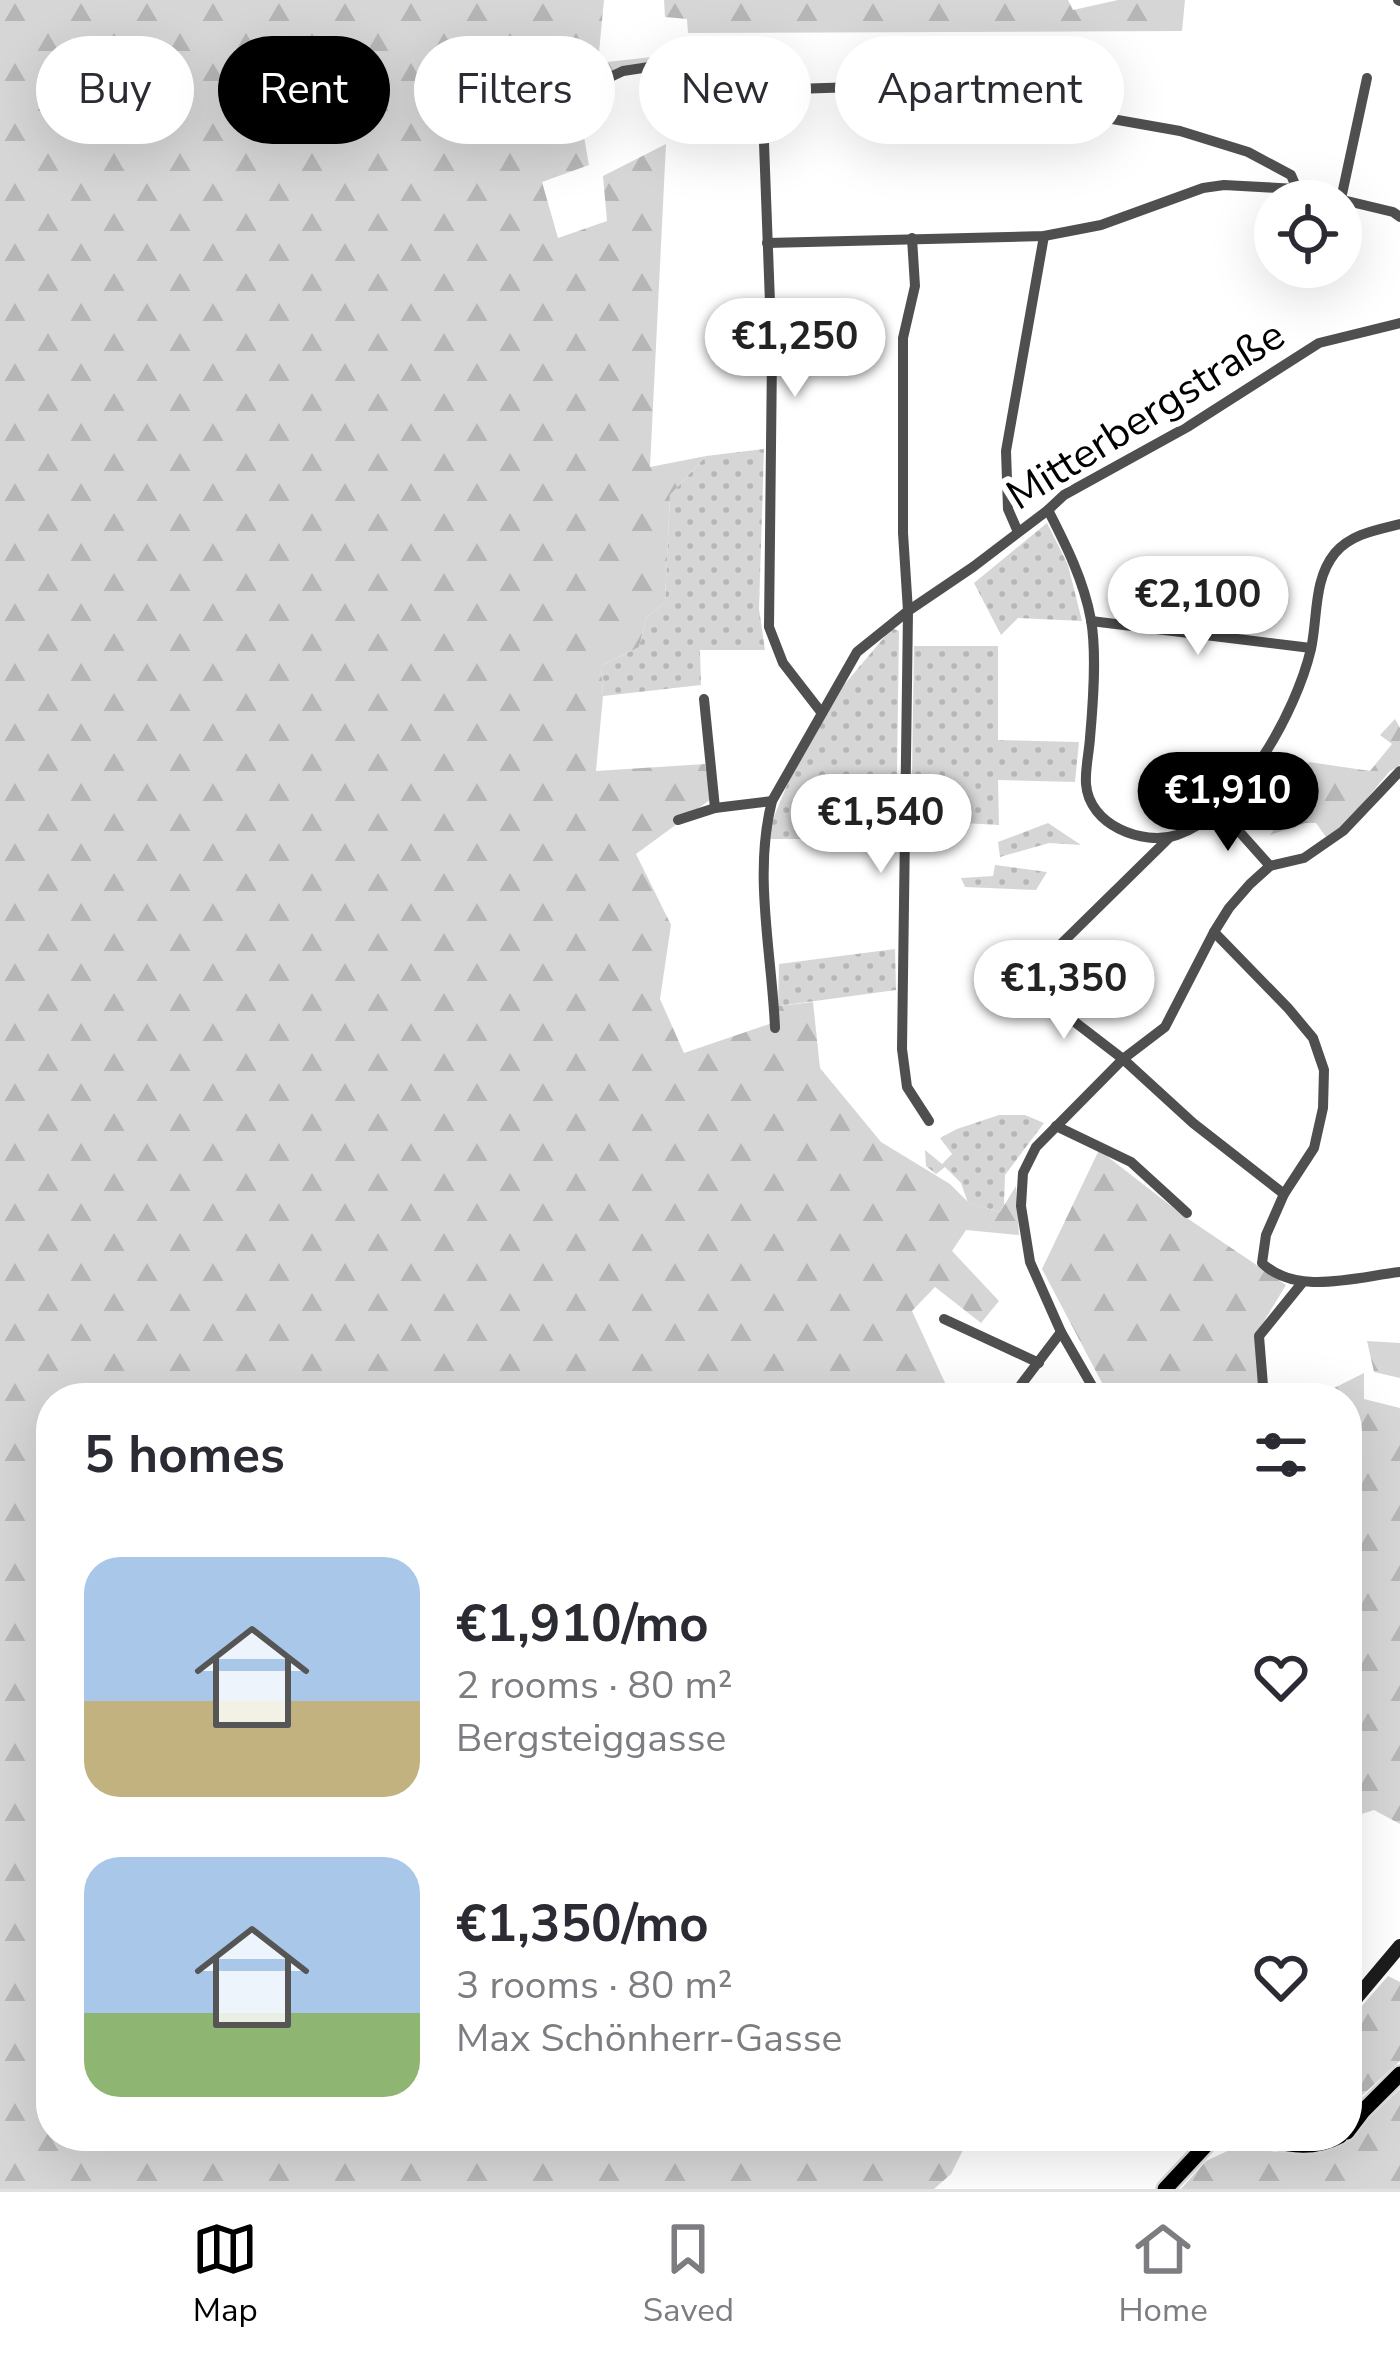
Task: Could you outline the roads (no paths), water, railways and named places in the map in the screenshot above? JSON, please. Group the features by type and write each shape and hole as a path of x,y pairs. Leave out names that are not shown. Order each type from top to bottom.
{"main road":[{"path":"1363,2111 1400,2074"},
{"path":"1166,2189 1200,2151"}],"street":[{"path":"1345,180 1367,78"},
{"path":"811,88 920,85 1180,131 1248,152 1293,180"},
{"path":"763,144 772,356 769,627 783,663 821,712"},
{"path":"767,243 1044,236 1101,225 1204,188 1254,185"},
{"path":"1362,203 1398,210"},
{"path":"1018,532 1008,509 1006,452 1044,236"},
{"path":"912,238 915,286 903,338 908,611 902,1049 908,1087 929,1121"},
{"name":"Mitterbergstraße","path":"776,1028 763,864 765,828 772,801 857,652 1064,495 1190,426 1319,343 1400,323"},
{"path":"1048,510 1073,558 1091,621 1092,709 1086,786 1092,802 1110,823 1135,838 1170,837 1198,826 1220,810 1279,732 1297,694 1311,648 1321,579 1332,556 1363,533 1400,524"},
{"path":"1091,621 1311,648"},
{"path":"704,699 715,808"},
{"path":"1090,1383 1060,1332 1030,1262 1021,1206 1023,1173 1036,1148 1056,1126 1123,1059 1165,1027 1214,932 1250,884 1270,866 1304,858 1343,831 1400,771"},
{"path":"678,820 715,808 772,801"},
{"path":"1220,810 1270,866"},
{"path":"1049,961 1170,837"},
{"path":"1214,932 1313,1038 1324,1070 1323,1108 1314,1148 1284,1194 1266,1234 1262,1263 1274,1274 1302,1283 1400,1272"},
{"path":"1037,988 1193,1124 1284,1194"},
{"path":"1056,1126 1131,1162 1187,1213"},
{"path":"1263,1383 1259,1336 1302,1283"},
{"path":"944,1318 1039,1363"},
{"path":"1023,1383 1060,1332"},
{"path":"1362,1991 1400,1946"}]}
